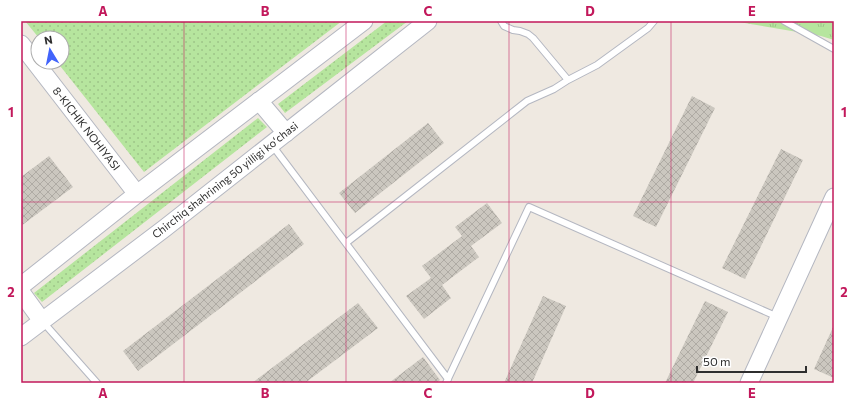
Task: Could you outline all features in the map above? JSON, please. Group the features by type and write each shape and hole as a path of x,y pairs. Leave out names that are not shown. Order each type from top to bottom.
{"main road":[{"path":"21,286 137,194 364,21"},
{"name":"Chirchiq shahrining 50 yilligi koʻchasi","path":"21,337 165,228 428,21"},
{"name":"8-KICHIK NOHIYASI","path":"21,44 137,194"},
{"path":"259,101 286,133"},
{"path":"749,383 834,198"},
{"path":"21,292 42,321"}],"lane":[{"path":"500,21 504,26 512,30 528,34 533,38 568,80"},
{"path":"346,243 527,101 554,89 597,64 648,28 654,21"},
{"path":"784,21 834,49"},
{"path":"272,144 447,381 529,207 778,318"},
{"path":"42,321 97,383"}],"green space":[{"path":"25,21 342,21 144,172 63,70 70,70 70,30 32,30"},
{"path":"387,21 408,21 285,113 278,104"},
{"path":"733,21 834,21 834,40 821,36"},
{"path":"258,118 267,127 42,302 34,293"}],"building":[{"path":"692,96 715,108 656,227 633,216"},
{"path":"428,123 444,143 355,213 339,193"},
{"path":"781,149 803,160 745,279 722,268"},
{"path":"49,156 73,187 21,226 21,177"},
{"path":"487,203 502,223 471,246 479,257 442,285 451,298 424,319 406,296 431,278 422,266 462,236 455,227"},
{"path":"289,224 304,244 138,371 123,351"},
{"path":"543,296 566,306 532,383 504,383"},
{"path":"705,301 728,312 693,383 665,383"},
{"path":"358,303 378,328 305,383 252,383"},
{"path":"834,325 834,378 814,369"},
{"path":"423,357 440,380 436,383 389,383"}]}
